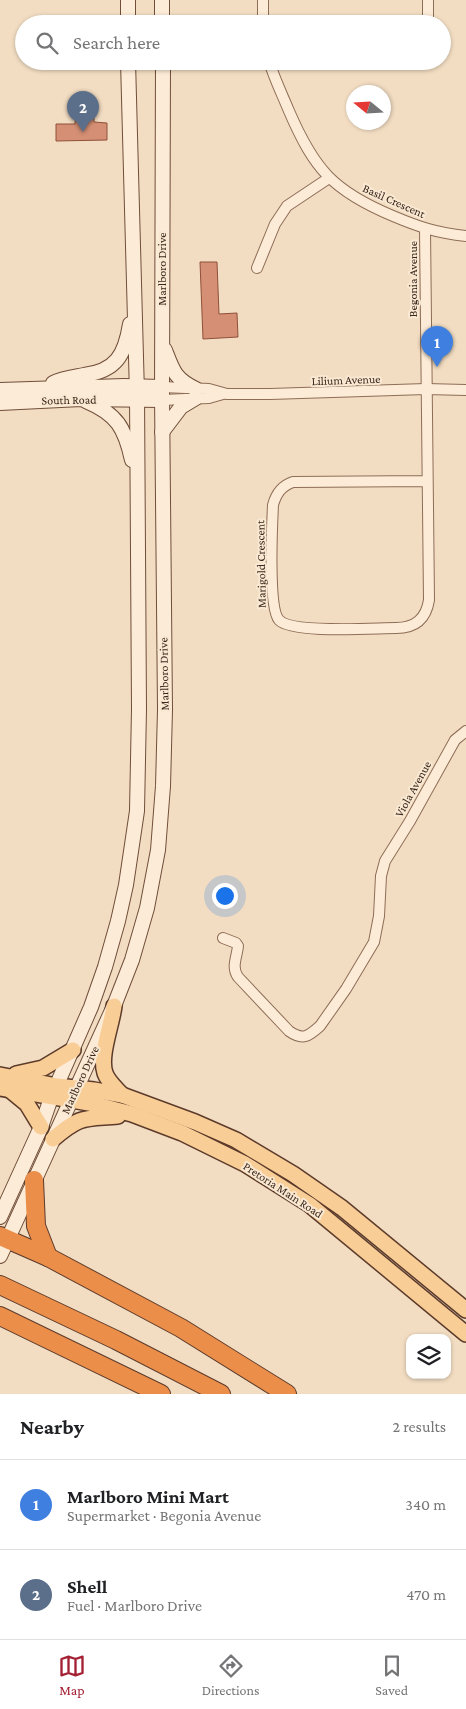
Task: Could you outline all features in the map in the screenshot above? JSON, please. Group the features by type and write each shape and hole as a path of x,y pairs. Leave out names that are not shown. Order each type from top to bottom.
{"highway":[{"path":"34,1180 36,1226 48,1257"},
{"path":"4,1237 48,1257 181,1328 287,1394"},
{"path":"4,1287 116,1340 221,1394"},
{"path":"0,1316 162,1394"}],"main road":[{"path":"128,0 128,15"},
{"path":"162,0 162,15"},
{"name":"Marlboro Drive","path":"0,1217 92,1007 118,921 126,885 137,811 140,709 137,392 128,70"},
{"name":"Marlboro Drive","path":"0,1256 4,1237 54,1139 114,1006 132,960 148,908 158,850 165,710 162,433 163,70"},
{"path":"46,387 60,379 102,371 114,364 120,357 126,342 134,298"},
{"path":"162,343 179,380 196,393 181,407 162,433"},
{"name":"South Road","path":"0,390 46,387 137,392"},
{"path":"137,392 162,394"},
{"name":"South Road","path":"0,404 81,399 137,392"},
{"path":"81,399 104,409 120,426 127,440 137,485"},
{"path":"114,1006 103,1065 108,1080 122,1094"},
{"path":"3,1082 27,1072 43,1068 73,1050"},
{"path":"3,1082 73,1095"},
{"path":"3,1082 27,1104 41,1127"},
{"name":"Pretoria Main Road","path":"73,1095 94,1090 122,1094 195,1122 236,1140 269,1158 313,1186 342,1208 466,1310"},
{"name":"Pretoria Main Road","path":"73,1095 89,1103 132,1114 182,1133 245,1164 310,1205 466,1334"},
{"path":"54,1139 71,1124 84,1118 132,1114"}],"street":[{"path":"263,0 263,15"},
{"path":"428,0 428,15"},
{"name":"Basil Crescent","path":"273,70 300,136 312,157 329,178 351,196 364,203 425,229 443,234 466,236"},
{"path":"257,268 275,224 286,206 329,178"},
{"name":"Begonia Avenue","path":"425,229 426,389"},
{"name":"Lilium Avenue","path":"162,394 196,393 209,389 227,394 311,394 426,389 466,390"},
{"name":"Marigold Crescent","path":"426,389 429,600 425,614 420,621 406,628 301,628 285,624 277,618 272,602 273,505 275,498 283,487 293,482 427,481"},
{"name":"Viola Avenue","path":"223,938 236,943 238,946 234,971 238,977 289,1031 296,1036 310,1035 320,1026 346,989 374,942 379,916 381,876 385,861 410,821 455,740 466,731"}],"building":[{"path":"76,106 94,107 94,122 107,123 107,140 56,141 56,124 75,124"},
{"path":"200,262 217,262 219,314 237,313 238,337 203,339"}],"place":[{"name":"Shell","path":"83,132"},
{"name":"Marlboro Mini Mart","path":"437,367"}]}
